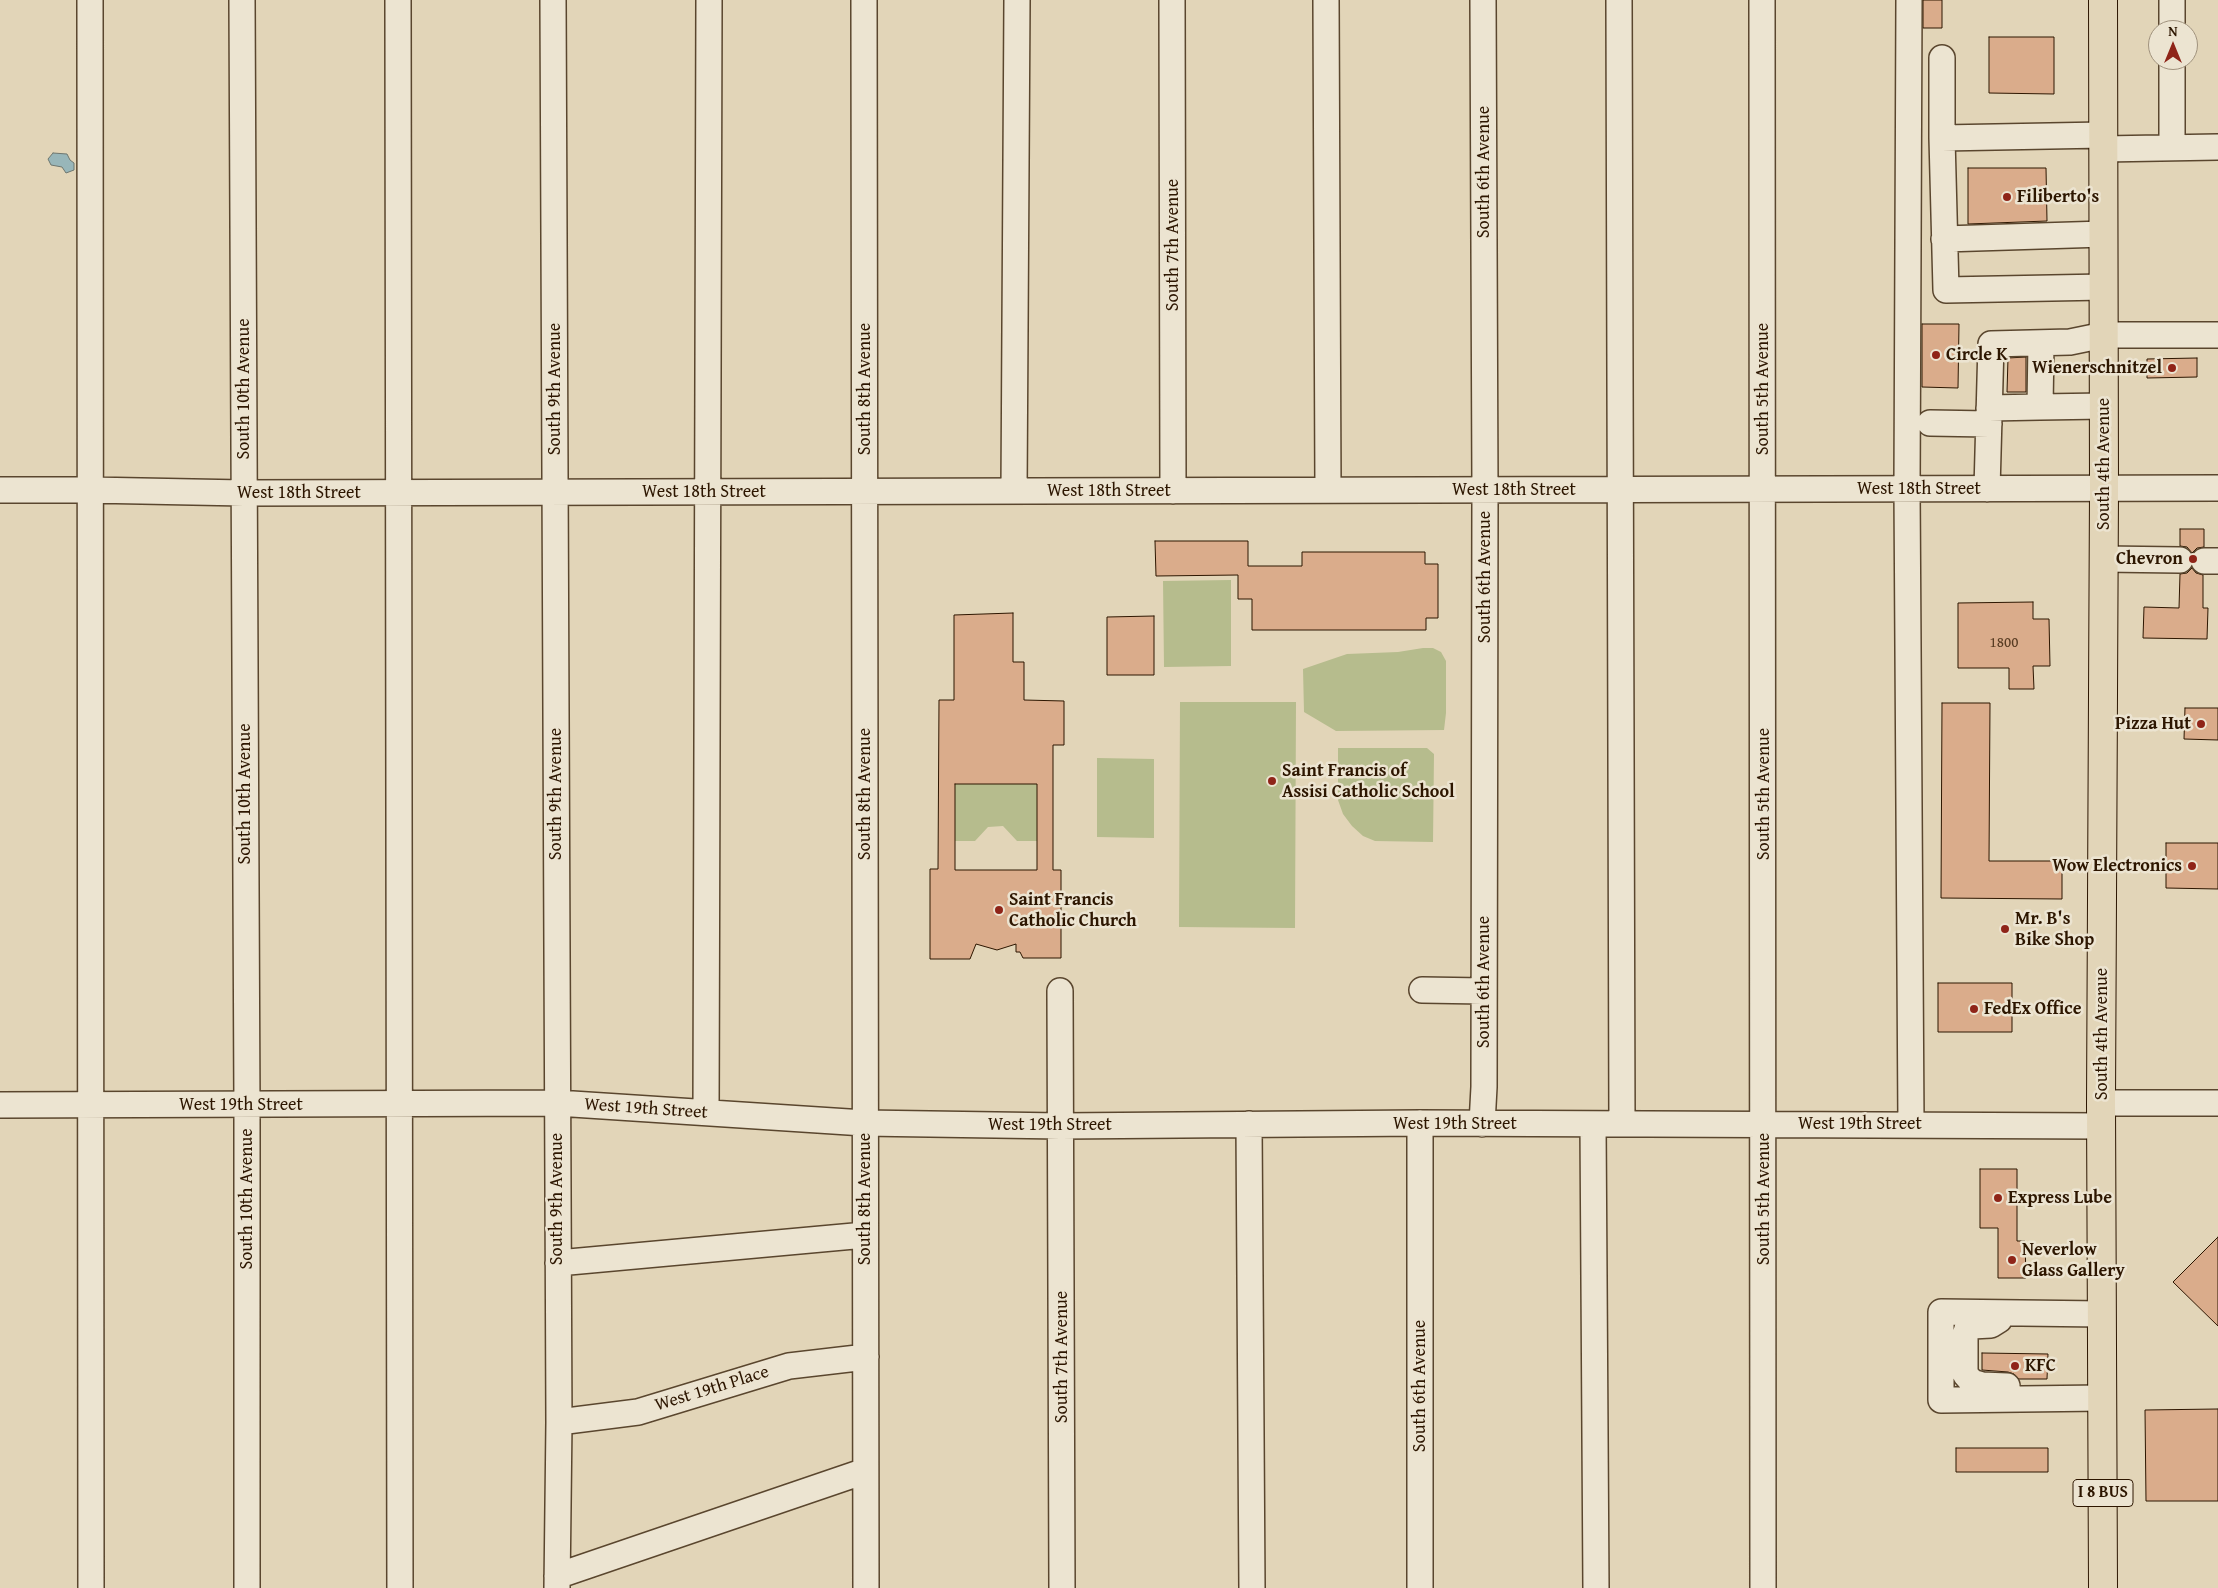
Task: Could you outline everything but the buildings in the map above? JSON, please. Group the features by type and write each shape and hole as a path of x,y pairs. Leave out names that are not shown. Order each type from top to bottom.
{"main road":[{"name":"South 4th Avenue","path":"2103,0 2103,1588"}],"street":[{"path":"90,0 91,1588"},
{"name":"South 10th Avenue","path":"242,0 247,1105 246,1588"},
{"path":"398,0 400,1588"},
{"name":"South 9th Avenue","path":"553,0 558,1263 557,1582"},
{"path":"706,1112 709,0"},
{"name":"South 8th Avenue","path":"864,0 866,1588"},
{"path":"1014,491 1016,0"},
{"name":"South 7th Avenue","path":"1172,0 1173,491"},
{"path":"1326,0 1328,490"},
{"name":"South 6th Avenue","path":"1482,1124 1485,490 1483,0"},
{"path":"1619,0 1622,1124"},
{"name":"South 5th Avenue","path":"1762,0 1764,1588"},
{"path":"1909,0 1908,489 1911,1124"},
{"path":"2172,0 2172,20"},
{"path":"1942,58 1946,290 2104,287"},
{"path":"2172,70 2172,148"},
{"path":"1942,138 2103,142 2172,148 2218,147"},
{"path":"1944,239 2104,234"},
{"path":"1987,489 1991,344 2070,342 2104,335 2218,335"},
{"path":"2040,407 2041,343"},
{"path":"1930,422 1989,416 2040,407 2104,406"},
{"name":"West 18th Street","path":"0,490 399,493 2218,488"},
{"path":"2104,559 2200,561"},
{"path":"1422,990 1484,991"},
{"name":"South 7th Avenue","path":"1060,991 1062,1588"},
{"name":"West 19th Street","path":"0,1105 557,1103 864,1123 1061,1126 1249,1124 1911,1124 2102,1114 2218,1104"},
{"path":"1249,1124 1252,1588"},
{"name":"South 6th Avenue","path":"1420,1124 1420,1588"},
{"path":"1593,1124 1596,1588"},
{"path":"558,1263 865,1234"},
{"path":"2102,1314 1941,1312 1941,1400 2102,1398"},
{"path":"2011,1312 1991,1325 1972,1326 1967,1329 1965,1335 1965,1374 1972,1382 1982,1385 2037,1386 2055,1399"},
{"name":"West 19th Place","path":"558,1422 638,1412 789,1366 866,1358"},
{"path":"557,1582 865,1471"}],"green space":[{"path":"1231,580 1231,666 1164,667 1163,581"},
{"path":"1433,648 1441,652 1446,661 1446,713 1444,730 1336,731 1304,712 1303,669 1347,654 1398,652"},
{"path":"1180,702 1296,702 1295,928 1179,927"},
{"path":"1338,748 1427,748 1434,754 1433,842 1375,841 1363,836 1352,826 1343,814 1338,800"},
{"path":"1097,758 1154,759 1154,838 1097,837"},
{"path":"955,784 1037,784 1037,841 1017,841 1003,826 988,827 975,841 955,841"}],"water":[{"path":"53,153 67,154 74,163 74,170 66,173 62,167 51,165 48,159"}],"place":[{"name":"Filiberto's","path":"2007,197"},
{"name":"Circle K","path":"1936,355"},
{"name":"Wienerschnitzel","path":"2172,368"},
{"name":"Chevron","path":"2193,559"},
{"name":"Pizza Hut","path":"2201,724"},
{"name":"Saint Francis of Assisi Catholic School","path":"1272,781"},
{"name":"Wow Electronics","path":"2192,866"},
{"name":"Saint Francis Catholic Church","path":"999,910"},
{"name":"Mr. B's Bike Shop","path":"2005,929"},
{"name":"FedEx Office","path":"1974,1009"},
{"name":"Express Lube","path":"1998,1198"},
{"name":"Neverlow Glass Gallery","path":"2012,1260"},
{"name":"KFC","path":"2015,1366"}]}
